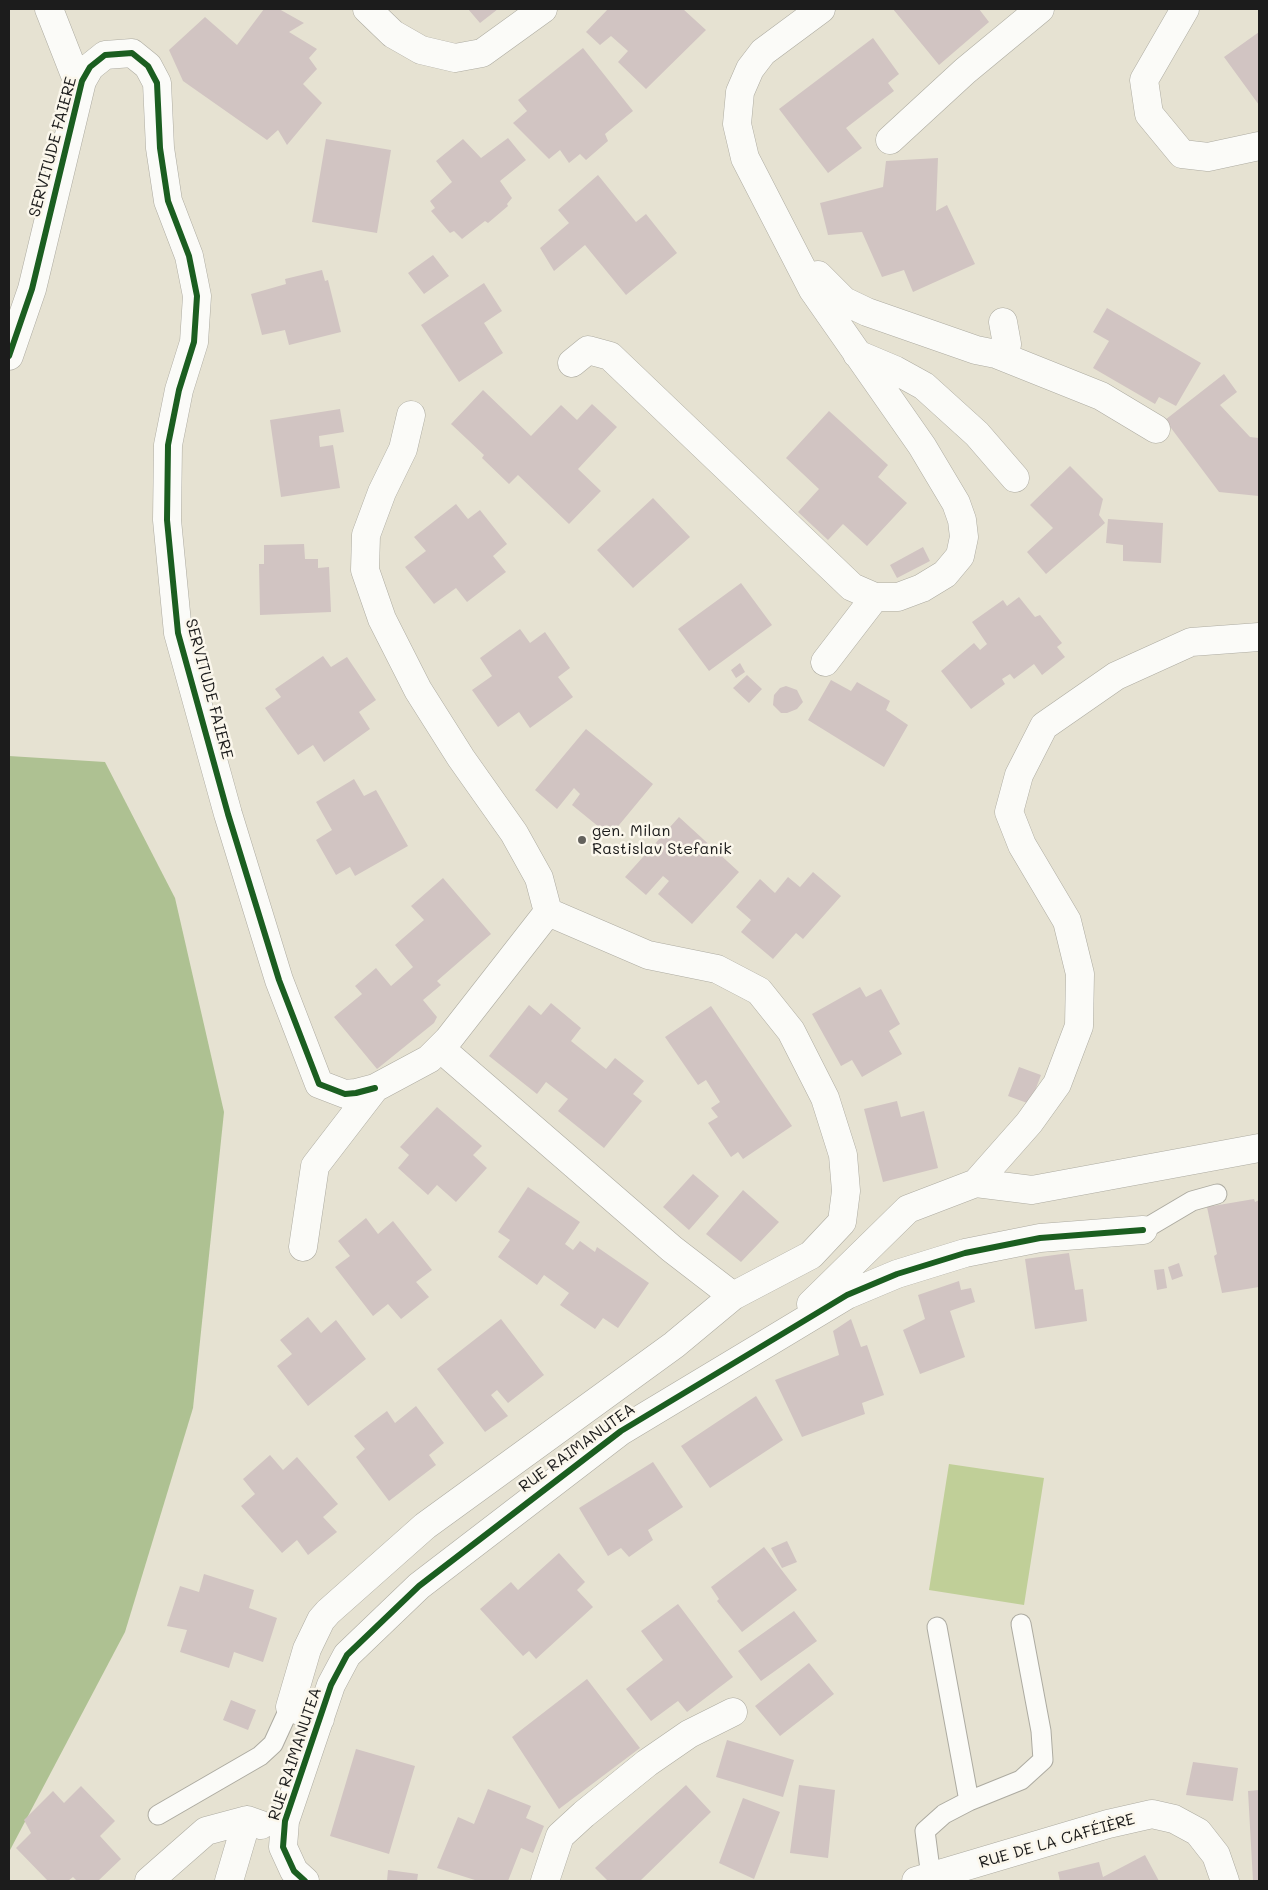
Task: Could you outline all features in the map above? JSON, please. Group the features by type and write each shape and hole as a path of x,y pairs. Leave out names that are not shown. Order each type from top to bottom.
{"street":[{"path":"50,9 80,88"},
{"path":"367,9 394,34 414,46 455,58 482,53 543,9"},
{"path":"572,362 588,350 610,356 852,587 875,597 898,597 922,588 945,574 960,556 964,537 962,520 956,503 922,446 813,290 787,243 745,158 737,124 740,92 750,69 763,52 821,9"},
{"path":"890,140 965,71 1040,9"},
{"path":"1184,9 1144,80 1149,114 1182,154 1208,157 1259,146"},
{"name":"SERVITUDE FAIERE","path":"9,356 32,289 80,88 90,67 104,55 132,53 148,66 157,84 160,148 168,201 188,256 197,296 194,342 179,390 168,445 167,520 178,633 228,814 279,980 319,1084 345,1094 375,1088"},
{"path":"787,243 844,301 867,312 996,354 1101,396 1156,429"},
{"path":"996,354 1007,344 1004,322"},
{"path":"857,354 895,370 924,386 977,434 1015,478"},
{"path":"411,415 403,449 382,492 366,536 365,570 382,619 418,690 461,758 514,833 539,878 548,912"},
{"path":"825,662 875,597"},
{"path":"805,1320 811,1304 908,1209 976,1183 1029,1123 1057,1084 1079,1026 1080,974 1067,921 1022,845 1009,812 1018,775 1044,726 1116,676 1191,642 1259,637"},
{"path":"303,1247 315,1166 375,1088 429,1059 440,1048 548,912"},
{"path":"320,1719 290,1707 307,1649 321,1620 328,1612 426,1526 674,1345 733,1296 812,1255 842,1222 846,1191 843,1155 825,1098 790,1031 759,991 717,969 648,955 548,912"},
{"path":"440,1048 672,1249 733,1296"},
{"path":"976,1183 1032,1190 1259,1148"},
{"name":"RUE RAIMANUTEA","path":"292,1876 283,1846 285,1820 331,1685 347,1654 419,1586 621,1431 847,1295 897,1274 965,1253 1040,1238 1143,1230"},
{"path":"545,1881 560,1836 584,1814 647,1763 689,1734 733,1712"},
{"name":"RUE DE LA CAFÉIÈRE","path":"924,1879 1108,1824 1152,1814 1174,1819 1198,1832 1216,1855 1225,1881"},
{"path":"149,1881 206,1831 247,1820 284,1832"},
{"path":"229,1881 247,1820"}],"lane":[{"path":"1143,1230 1192,1201 1217,1194"},
{"path":"924,1879 926,1831 944,1814 969,1801 1021,1780 1042,1760 1041,1731 1021,1624"},
{"path":"937,1627 969,1801"},
{"path":"158,1815 260,1756 273,1744 290,1707"}],"green space":[{"path":"9,756 105,762 175,898 224,1112 193,1408 125,1632 9,1852"},
{"path":"949,1464 1044,1478 1024,1605 929,1590"}],"building":[{"path":"264,9 279,9 304,23 289,32 317,49 309,58 317,69 303,84 322,103 287,145 278,130 267,140 183,81 169,50 205,17 237,45"},
{"path":"468,9 498,9 480,23"},
{"path":"608,9 683,9 706,30 646,89 618,62 628,51 611,36 600,45 586,32"},
{"path":"893,9 979,9 989,22 939,65"},
{"path":"1259,32 1259,105 1224,57"},
{"path":"873,38 899,74 888,83 894,91 846,128 862,148 828,173 779,109"},
{"path":"583,48 633,111 605,134 608,141 586,160 580,154 569,163 560,150 549,159 513,123 527,111 518,100"},
{"path":"508,138 526,160 500,181 512,198 507,204 508,206 488,223 485,221 462,239 454,231 450,233 431,211 435,208 430,201 452,182 436,161 463,139 481,158"},
{"path":"326,139 391,150 377,233 312,222"},
{"path":"938,158 936,211 947,205 975,264 913,292 904,270 882,277 862,232 828,235 820,203 883,187 886,161"},
{"path":"598,175 636,222 646,214 677,253 626,295 585,245 554,271 540,248 569,223 558,210"},
{"path":"433,255 449,276 424,294 408,273"},
{"path":"322,270 325,281 328,280 341,332 289,345 285,330 262,335 251,294 286,284 285,279"},
{"path":"484,283 502,311 484,323 503,353 459,382 421,325"},
{"path":"1107,308 1201,363 1176,406 1159,397 1155,404 1093,368 1109,341 1093,332"},
{"path":"1224,374 1237,392 1220,405 1250,437 1259,438 1259,496 1219,492 1165,420"},
{"path":"483,390 531,436 561,405 577,420 592,404 617,427 578,469 601,491 569,524 518,475 509,484 482,458 484,455 451,424"},
{"path":"340,409 344,432 319,436 320,447 333,445 340,488 281,497 270,420"},
{"path":"829,411 888,465 878,477 907,503 867,546 843,524 828,540 798,512 819,489 786,458"},
{"path":"1070,466 1103,499 1099,515 1105,523 1046,574 1027,552 1053,528 1030,505"},
{"path":"653,498 690,537 633,588 597,550"},
{"path":"456,504 468,519 480,510 507,544 493,556 506,572 467,602 456,588 434,604 405,567 426,551 414,537"},
{"path":"1108,519 1163,523 1161,563 1123,561 1123,545 1106,543"},
{"path":"304,544 305,559 318,559 318,568 329,567 331,612 260,615 259,564 264,564 264,545"},
{"path":"923,547 930,561 897,578 890,565"},
{"path":"741,583 772,625 709,671 678,629"},
{"path":"1019,597 1035,617 1040,615 1062,643 1057,647 1065,657 1042,675 1034,664 1014,679 1010,674 1002,679 1005,684 971,709 941,671 974,643 980,650 987,644 972,622 1003,600 1007,606"},
{"path":"520,629 530,643 545,632 570,668 558,677 573,697 530,728 519,712 498,727 472,690 492,676 480,658"},
{"path":"323,656 331,667 347,657 376,700 359,712 370,729 324,762 313,745 298,755 265,708 281,697 275,689"},
{"path":"740,663 745,672 736,678 731,670"},
{"path":"747,675 762,689 749,703 733,688"},
{"path":"831,680 851,691 857,682 890,701 886,710 908,725 884,767 808,720"},
{"path":"786,686 797,690 803,702 797,709 781,713 773,705 774,695 780,688"},
{"path":"586,729 653,784 610,836 572,805 580,794 574,788 557,809 535,790"},
{"path":"354,779 364,796 376,790 408,846 355,876 350,867 336,875 316,840 332,830 316,802"},
{"path":"679,817 739,872 692,924 658,894 669,881 663,876 646,895 625,877"},
{"path":"813,872 841,896 803,939 796,933 773,959 741,932 751,920 736,907 760,879 775,893 788,877 800,887"},
{"path":"443,878 491,934 437,981 441,985 423,1000 437,1017 434,1023 377,1069 334,1017 362,994 355,986 376,968 391,986 413,967 395,945 424,920 411,906"},
{"path":"860,987 866,997 881,989 900,1024 889,1031 902,1054 862,1077 852,1060 841,1066 812,1014"},
{"path":"551,1003 581,1028 571,1041 606,1069 615,1058 644,1081 633,1094 642,1101 604,1148 558,1111 568,1099 546,1082 537,1094 489,1056 529,1005 541,1015"},
{"path":"711,1006 792,1126 743,1159 738,1152 731,1157 708,1123 718,1117 711,1108 720,1102 706,1080 698,1085 665,1037"},
{"path":"1019,1067 1041,1075 1030,1104 1008,1096"},
{"path":"897,1101 901,1117 924,1111 938,1168 883,1182 864,1109"},
{"path":"437,1107 482,1146 473,1155 487,1168 456,1202 437,1185 428,1195 398,1168 409,1155 400,1147"},
{"path":"693,1174 719,1196 689,1230 663,1207"},
{"path":"528,1187 580,1222 565,1244 573,1250 580,1241 595,1252 597,1247 649,1283 618,1328 603,1318 595,1329 560,1305 569,1293 544,1275 537,1285 498,1257 510,1240 498,1232"},
{"path":"743,1190 779,1222 741,1262 706,1234"},
{"path":"1254,1199 1255,1202 1259,1200 1259,1287 1222,1293 1214,1256 1217,1254 1207,1207"},
{"path":"366,1218 378,1234 393,1221 432,1270 416,1282 429,1297 401,1319 388,1304 373,1316 335,1267 350,1256 338,1241"},
{"path":"1069,1253 1075,1290 1083,1289 1087,1321 1035,1329 1025,1259"},
{"path":"1179,1263 1183,1276 1172,1280 1168,1267"},
{"path":"1164,1269 1167,1288 1157,1290 1154,1270"},
{"path":"959,1281 961,1290 971,1288 975,1302 950,1311 965,1357 920,1374 903,1330 925,1319 918,1295"},
{"path":"308,1317 321,1333 336,1320 366,1359 308,1406 277,1366 292,1354 280,1340"},
{"path":"501,1319 544,1375 508,1403 497,1390 491,1395 508,1416 485,1432 437,1369"},
{"path":"851,1319 861,1347 867,1345 884,1395 862,1403 865,1414 802,1437 775,1380 839,1355 833,1331"},
{"path":"756,1396 783,1440 710,1488 681,1446"},
{"path":"416,1406 444,1443 429,1455 436,1465 389,1501 356,1457 365,1449 354,1436 387,1411 395,1423"},
{"path":"270,1455 283,1470 297,1457 338,1504 323,1517 337,1532 308,1555 297,1540 282,1553 241,1506 255,1494 243,1479"},
{"path":"653,1462 683,1507 648,1530 653,1540 629,1557 621,1548 608,1556 579,1508"},
{"path":"787,1541 797,1562 782,1568 771,1548"},
{"path":"764,1547 797,1590 742,1632 717,1601 719,1599 711,1587"},
{"path":"559,1553 585,1582 577,1590 593,1607 536,1659 529,1651 523,1656 480,1609 511,1582 518,1590"},
{"path":"204,1574 254,1590 249,1608 277,1618 263,1662 234,1652 229,1668 180,1652 187,1630 167,1626 180,1586 199,1592"},
{"path":"678,1604 733,1677 687,1712 678,1701 651,1721 626,1689 663,1660 641,1631"},
{"path":"794,1611 817,1641 761,1681 738,1651"},
{"path":"809,1663 834,1694 780,1736 755,1706"},
{"path":"587,1679 640,1748 559,1809 512,1737"},
{"path":"231,1700 256,1710 248,1730 223,1720"},
{"path":"727,1740 794,1760 783,1797 716,1777"},
{"path":"356,1749 415,1766 389,1854 330,1836"},
{"path":"1193,1762 1238,1768 1233,1801 1186,1795"},
{"path":"686,1785 711,1812 640,1881 608,1881 595,1868"},
{"path":"799,1785 835,1790 828,1858 790,1853"},
{"path":"81,1786 115,1821 100,1836 121,1859 98,1881 77,1881 73,1877 68,1881 48,1881 16,1848 31,1833 24,1820 53,1791 64,1803"},
{"path":"488,1789 531,1806 526,1818 544,1826 533,1853 521,1848 508,1881 478,1881 437,1868 458,1817 474,1824"},
{"path":"1259,1790 1259,1881 1253,1881 1248,1791"},
{"path":"743,1798 780,1812 754,1879 719,1863"},
{"path":"1145,1855 1159,1881 1060,1881 1058,1872 1099,1862 1103,1877"},
{"path":"388,1870 418,1874 417,1881 387,1881"}],"cycle path":[{"path":"9,356 32,289 82,81 90,67 105,55 132,53 148,66 157,83 160,148 168,201 189,256 197,296 194,342 179,390 168,445 167,520 178,633 228,814 279,980 319,1084 345,1094 375,1088"},
{"path":"305,1881 294,1871 283,1847 285,1821 331,1685 347,1655 419,1586 621,1431 847,1295 897,1274 965,1253 1040,1238 1143,1230"}],"place":[{"name":"gen. Milan Rastislav Stefanik","path":"582,840"}]}
